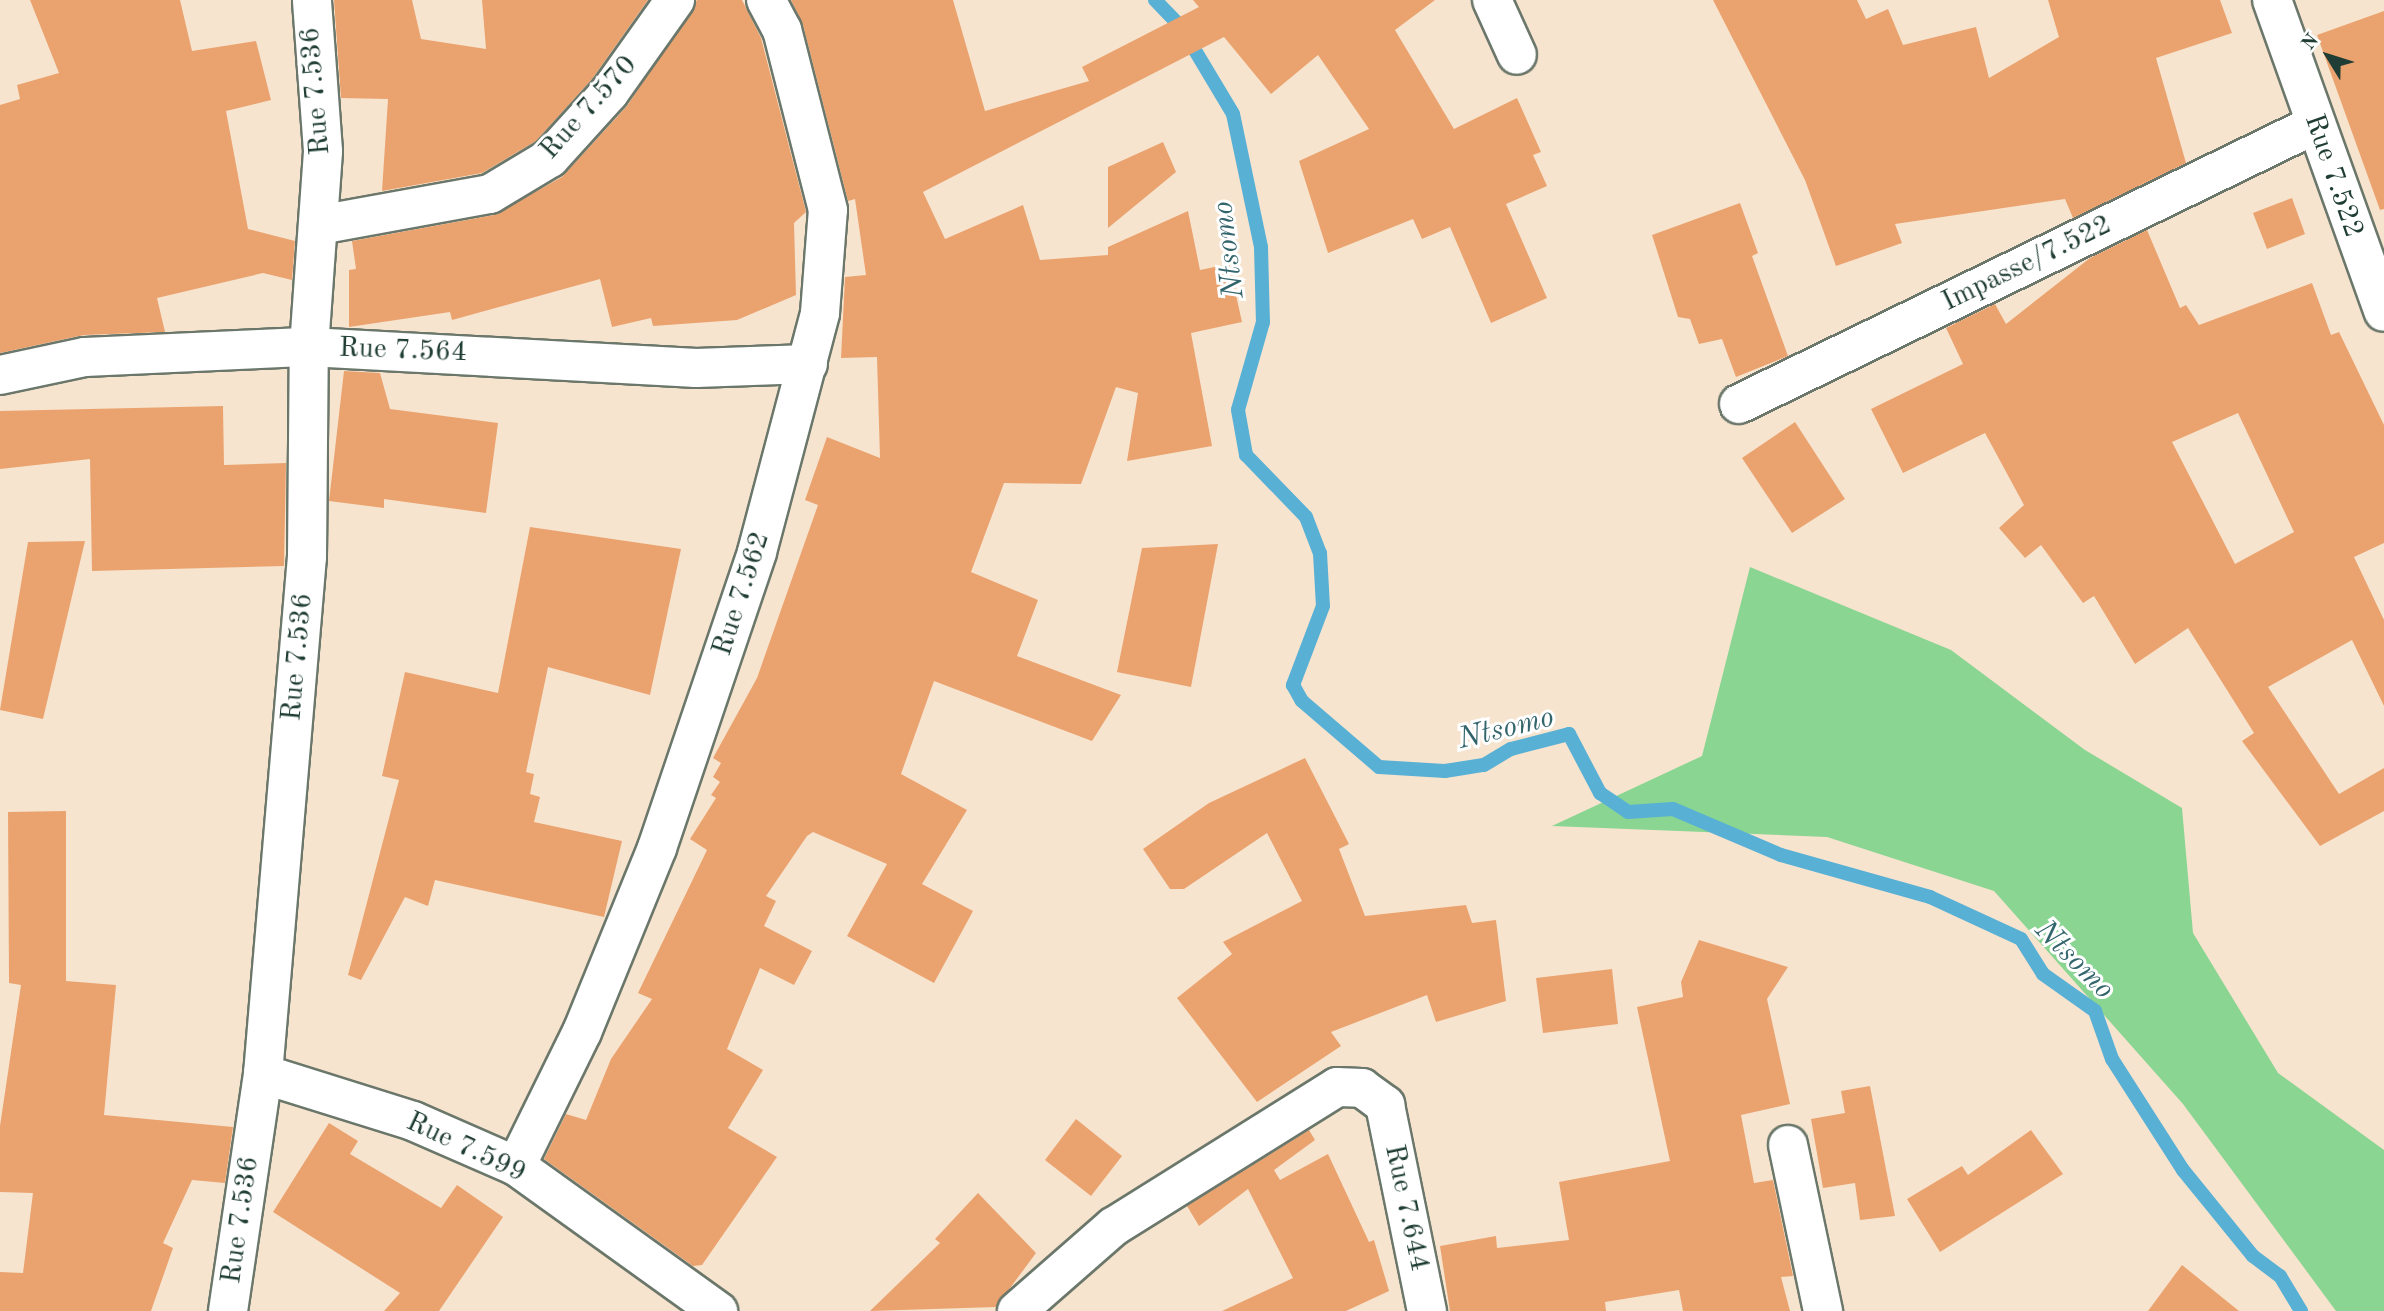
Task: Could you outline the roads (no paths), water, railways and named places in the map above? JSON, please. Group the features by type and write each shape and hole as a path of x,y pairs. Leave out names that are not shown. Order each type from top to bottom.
{"street":[{"name":"Rue 7.536","path":"228,1311 263,1074 307,557 309,347 320,225 323,151 312,0"},
{"name":"Rue 7.570","path":"320,225 490,194 550,158 609,93 675,0"},
{"name":"Rue 7.562","path":"516,1166 582,1032 657,848 757,552 820,313 828,210 782,30 766,0"},
{"path":"1492,0 1517,55"},
{"name":"Rue 7.522","path":"2272,0 2384,312"},
{"name":"Impasse/7.522","path":"1739,404 2316,124"},
{"name":"Rue 7.564","path":"0,375 85,357 309,347 696,368 808,364"},
{"name":"Rue 7.599","path":"263,1074 413,1121 516,1166 718,1311"},
{"name":"Rue 7.644","path":"1017,1311 1113,1227 1337,1087 1362,1088 1385,1105 1427,1311"},
{"path":"1788,1145 1823,1311"}],"waterway":[{"name":"Ntsomo","path":"1155,0 1181,27 1233,114 1261,247 1263,322 1238,410 1246,455 1306,517 1320,553 1323,606 1293,685 1302,701 1379,767 1445,771 1484,765 1511,749 1569,734 1600,793 1628,812 1673,809 1781,855 1930,897 2021,939 2043,974 2095,1011 2112,1059 2183,1170 2253,1256 2280,1276 2301,1311"}]}
